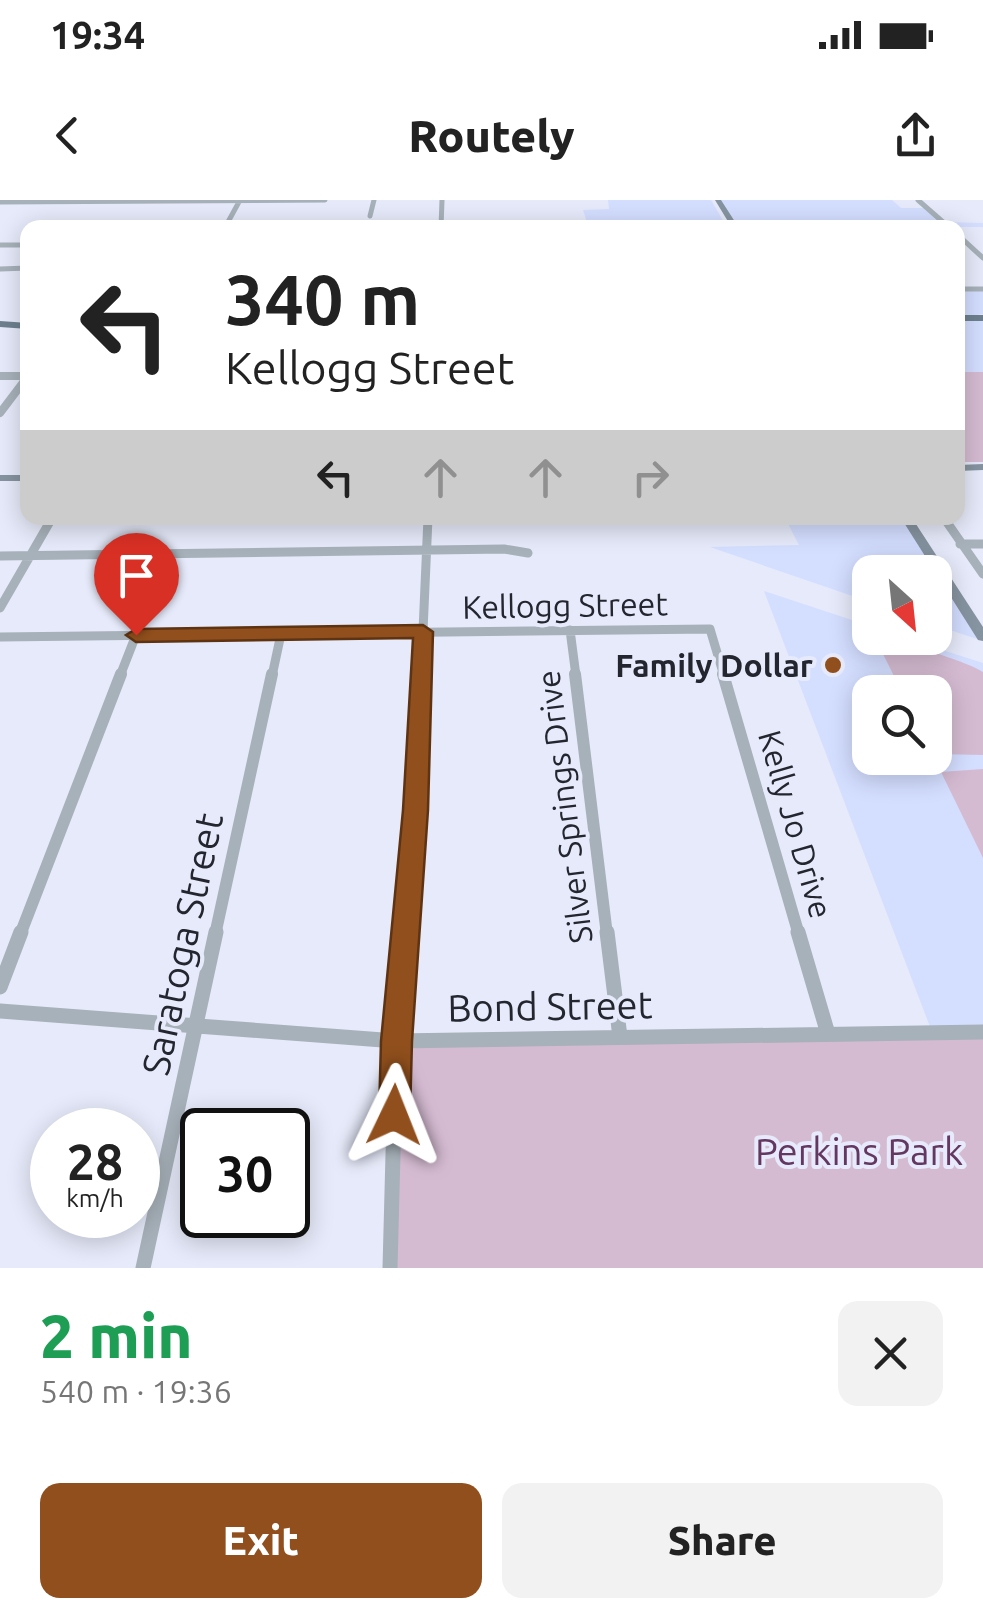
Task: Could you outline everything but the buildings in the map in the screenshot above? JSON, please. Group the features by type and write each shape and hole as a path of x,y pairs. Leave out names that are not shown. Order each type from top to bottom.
{"main road":[{"path":"912,525 983,636"},
{"path":"919,525 922,538"}],"street":[{"path":"0,202 325,200"},
{"path":"370,216 374,200"},
{"path":"918,200 941,220"},
{"path":"965,241 983,258"},
{"path":"970,246 983,246"},
{"path":"0,413 20,387"},
{"path":"0,608 48,525"},
{"path":"390,1268 396,1041 416,810 428,525"},
{"path":"948,525 983,574"},
{"path":"960,544 983,544"},
{"path":"0,556 504,549 528,553"},
{"name":"Kellogg Street","path":"0,637 710,628"},
{"name":"Kelly Jo Drive","path":"710,628 828,1034"},
{"name":"Silver Springs Drive","path":"570,630 620,1037"},
{"name":"Saratoga Street","path":"143,1268 281,634"},
{"path":"0,987 136,635"},
{"name":"Bond Street","path":"0,1011 396,1041 983,1032"}],"shaded area":[{"path":"608,200 711,200 723,220 586,220 583,210 609,209"},
{"path":"718,200 892,200 901,208 928,208 941,220 730,220"},
{"path":"965,223 983,223 983,227 965,227"},
{"path":"965,289 983,289 983,314 977,315 983,322 983,372 965,372"},
{"path":"789,525 912,525 932,555 852,555 852,596 710,547 799,545"},
{"path":"952,589 983,641 952,631"},
{"path":"764,591 852,620 852,655 952,653 983,663 983,1032 932,1032"}],"green space":[{"path":"965,372 983,372 983,462 965,462"},
{"path":"884,655 941,655 983,672 983,755 952,754 952,675 894,675"},
{"path":"983,769 983,858 942,775 952,775 952,771"},
{"name":"Perkins Park","path":"983,1032 983,1268 389,1268 396,1041"}],"place":[{"name":"Family Dollar","path":"833,665"}],"route":[{"path":"136,635 423,632 416,810 396,1041 394,1115"}]}
